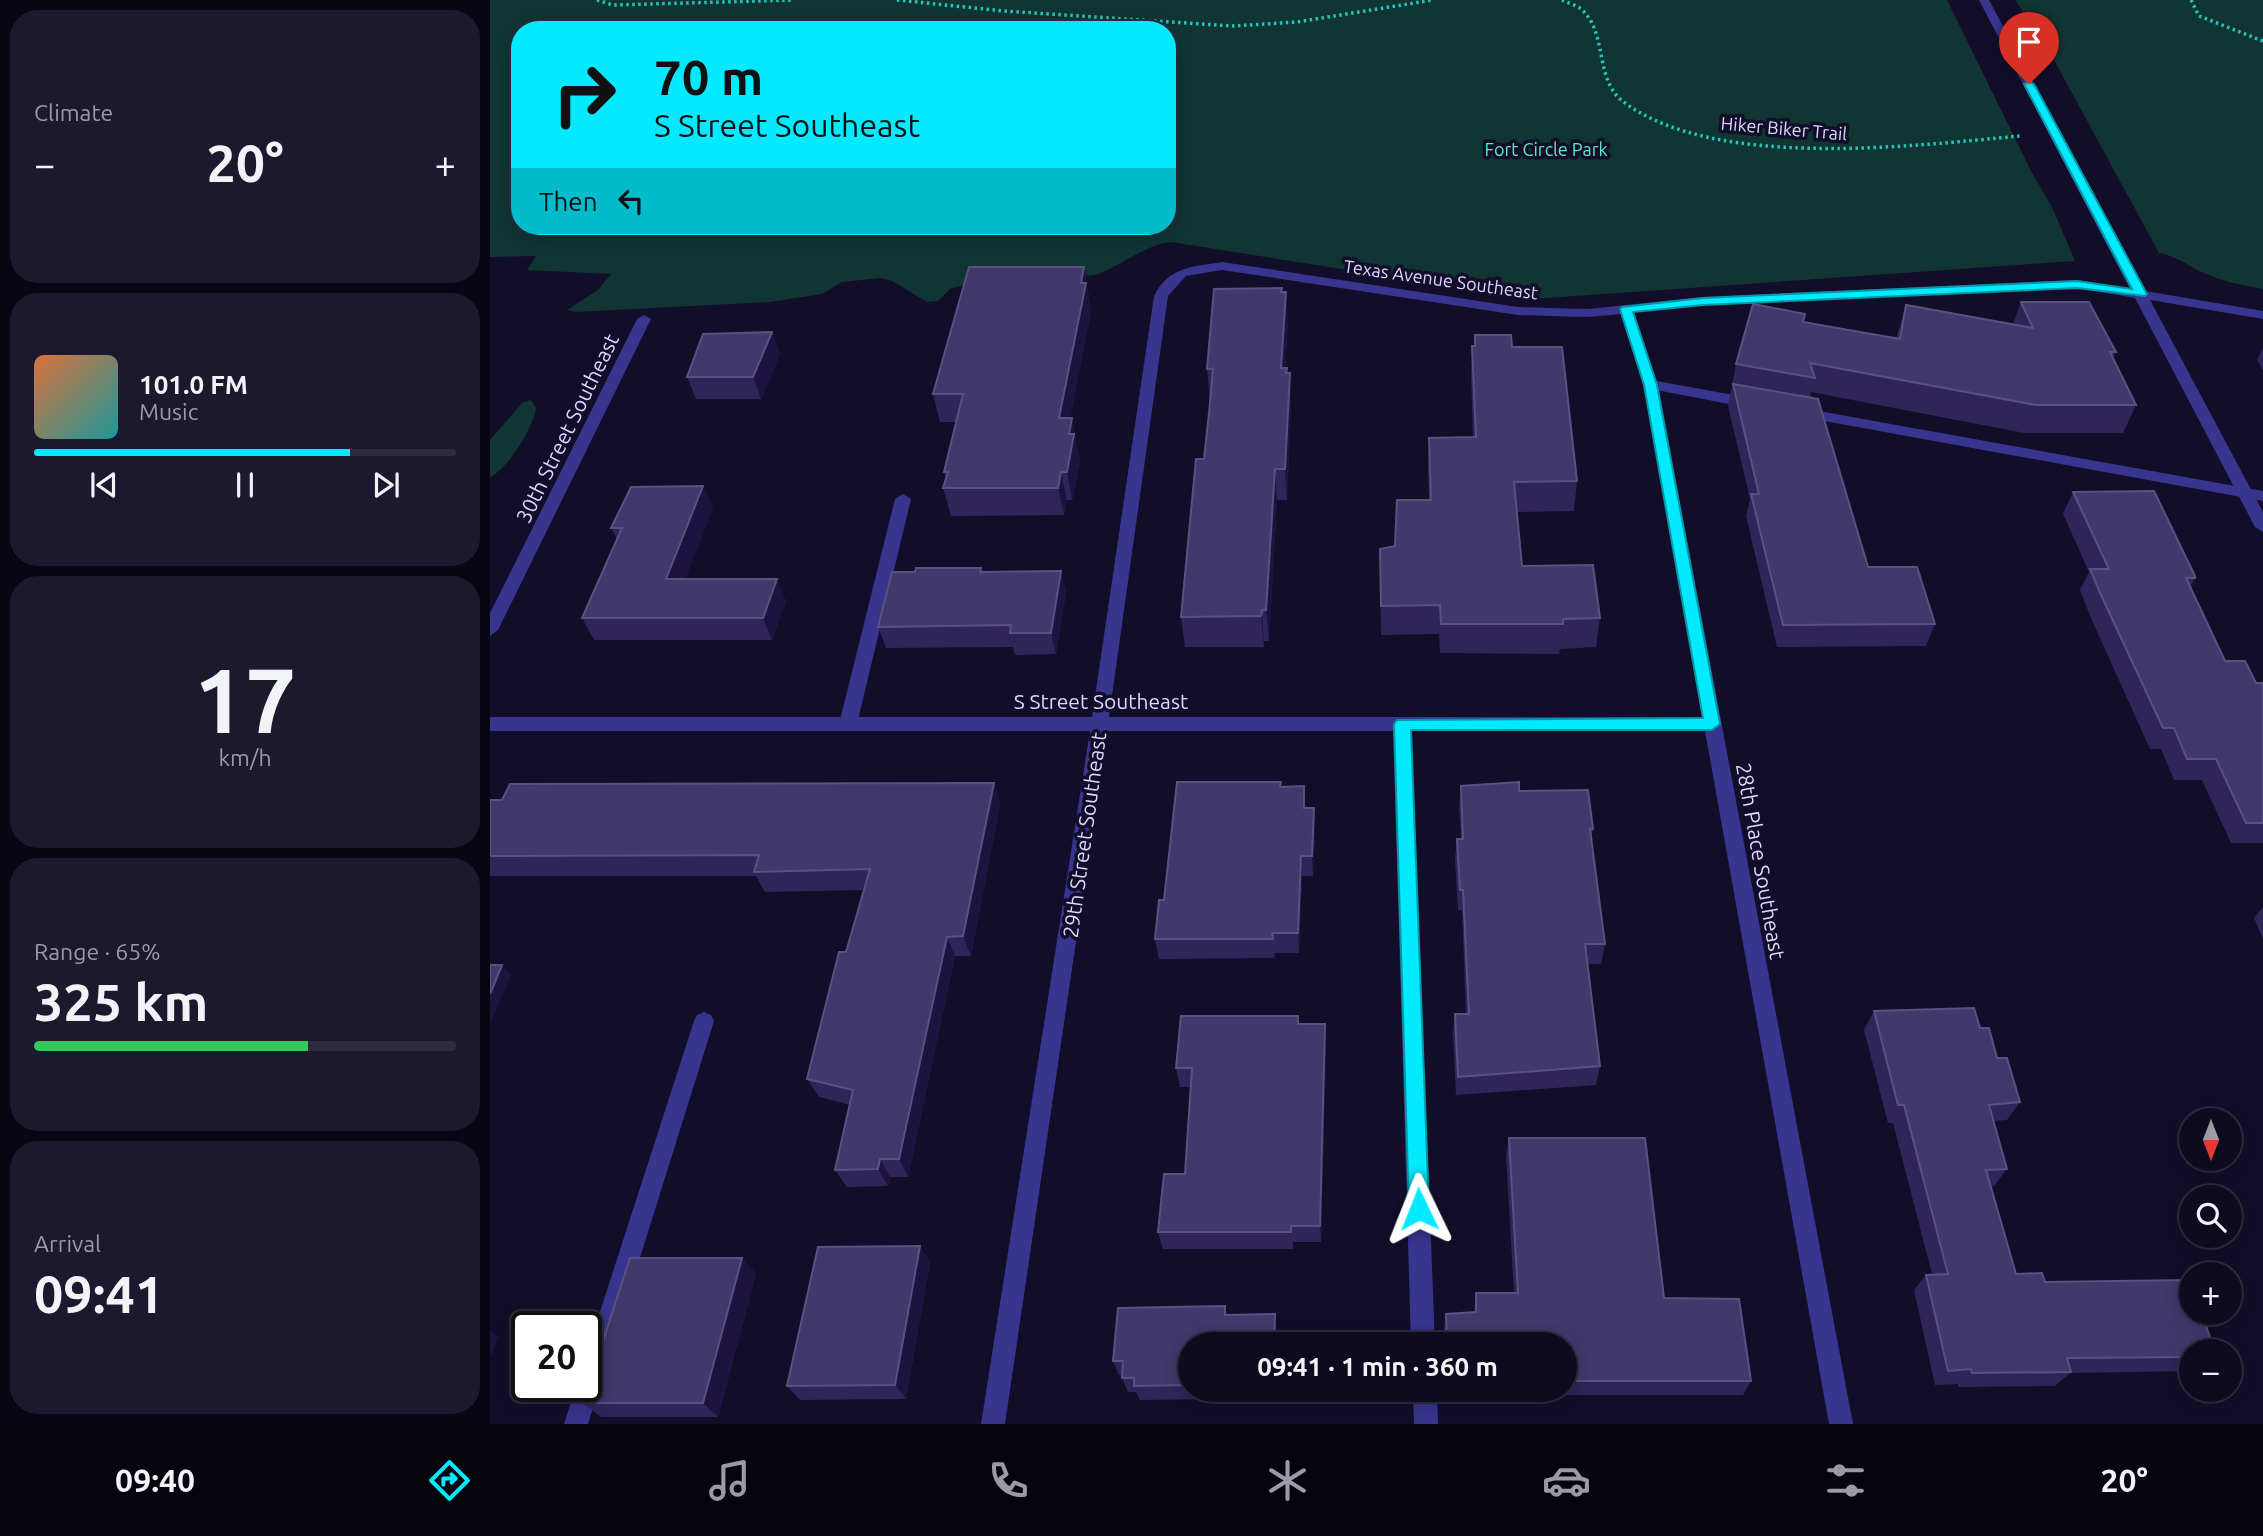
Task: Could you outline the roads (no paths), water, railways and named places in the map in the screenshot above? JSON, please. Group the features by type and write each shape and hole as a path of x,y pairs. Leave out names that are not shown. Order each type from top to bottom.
{"street":[{"path":"1984,0 2263,527"},
{"name":"Texas Avenue Southeast","path":"1200,269 1237,267 1406,296 1518,311 1588,313 1703,301 2077,284 2263,315"},
{"name":"29th Street Southeast","path":"993,1424 1100,724 1161,296 1172,279 1200,269"},
{"name":"28th Place Southeast","path":"1626,309 1651,385 1841,1424"},
{"name":"30th Street Southeast","path":"490,630 644,319"},
{"path":"1651,385 2263,496"},
{"path":"848,724 903,499"},
{"name":"S Street Southeast","path":"490,724 1712,724"},
{"path":"1402,724 1423,1332"},
{"path":"576,1424 704,1021"},
{"path":"1425,1402 1426,1424"}],"park label":[{"name":"Fort Circle Park","path":"1546,149"}]}
